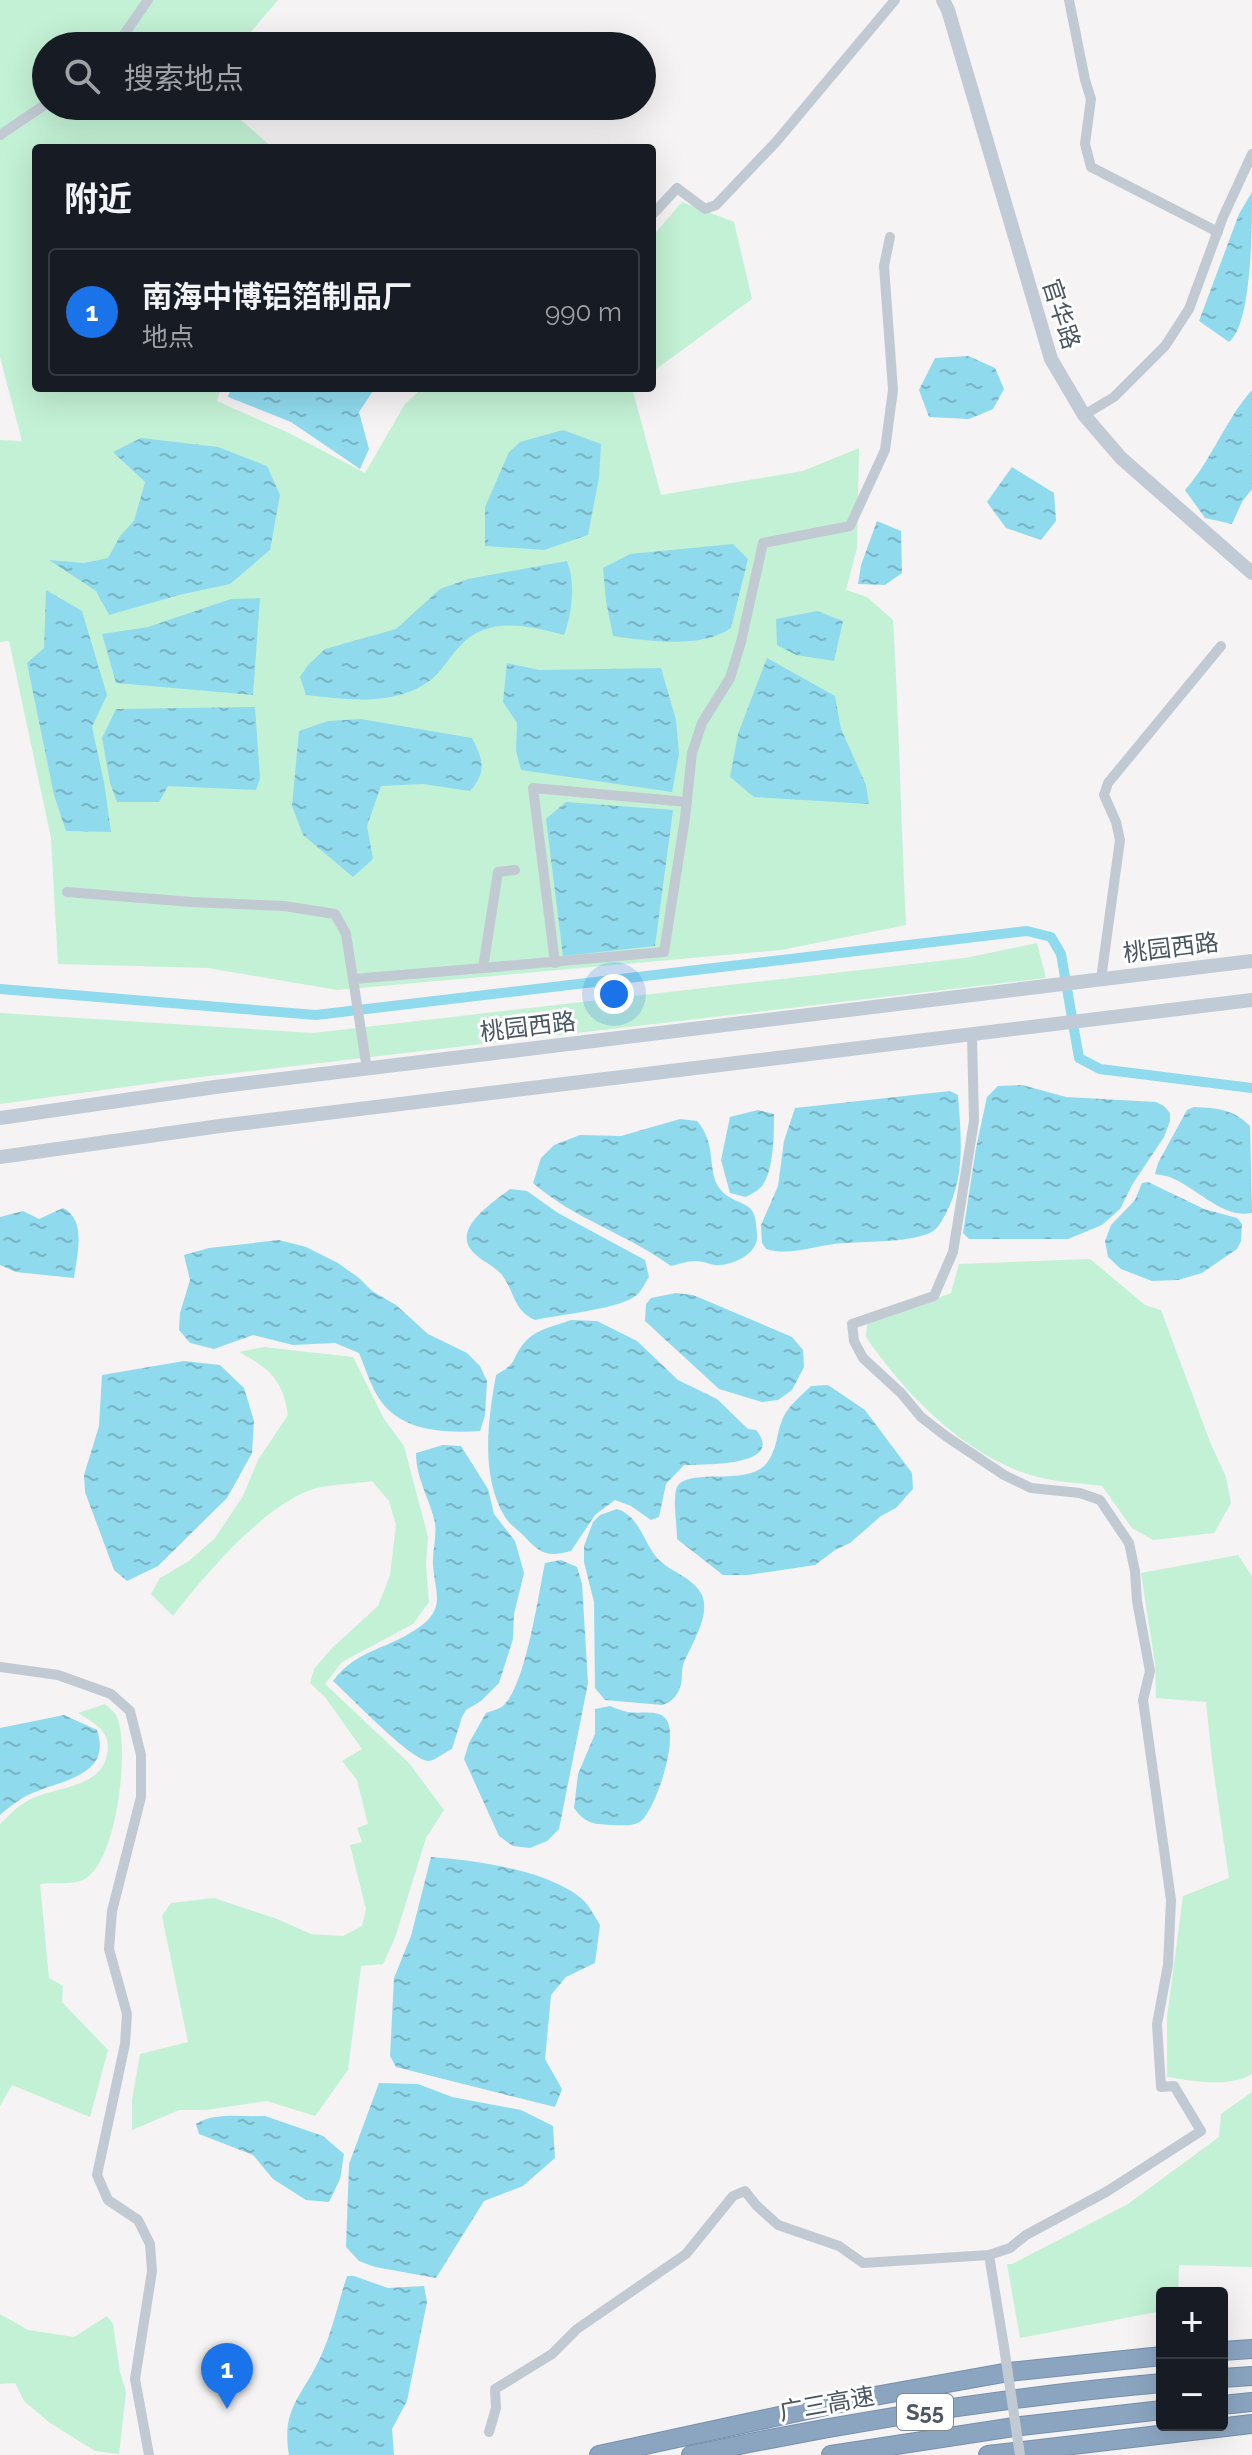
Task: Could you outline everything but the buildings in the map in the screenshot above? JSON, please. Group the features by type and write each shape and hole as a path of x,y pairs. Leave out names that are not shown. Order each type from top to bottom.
{"highway":[{"path":"1228,2351 1252,2349"},
{"path":"599,2455 873,2396 1009,2372 1156,2357"},
{"path":"1228,2378 1252,2376"},
{"name":"广三高速","path":"691,2455 764,2439 937,2410 1156,2384"},
{"path":"1228,2404 1252,2402"},
{"name":"S55","path":"831,2455 1006,2428 1156,2411"},
{"path":"988,2455 1252,2424"}],"main road":[{"name":"官华路","path":"943,0 1051,359 1084,415 1121,458 1252,573"},
{"name":"桃园西路","path":"0,1118 367,1069 1252,961"},
{"path":"0,1157 236,1124 1252,1000"}],"street":[{"path":"126,32 148,0"},
{"path":"656,211 677,188 705,209 716,205 776,142 895,0"},
{"path":"1069,0 1091,99 1085,144 1091,167 1218,232"},
{"path":"0,135 32,113"},
{"path":"1084,415 1114,397 1165,346 1189,309 1252,154"},
{"path":"354,979 664,952 692,753 702,723 730,678 763,543 850,526 885,450 893,390 884,266 890,237"},
{"path":"1094,980 1120,840 1104,795 1108,783 1221,646"},
{"path":"555,963 533,788 687,802"},
{"path":"483,968 498,872 515,870"},
{"path":"67,892 284,906 335,914 346,934 367,1069"},
{"path":"489,2432 496,2408 495,2389 552,2354 577,2329 686,2254 733,2196 745,2191 778,2225 839,2246 863,2263 989,2255 1010,2248 1026,2235 1106,2192 1201,2131 1174,2086 1161,2087 1157,2024 1168,1965 1171,1900 1143,1700 1150,1671 1129,1543 1100,1500 1080,1493 1031,1488 1004,1475 947,1437 921,1417 901,1393 863,1358 854,1341 852,1324 934,1296 953,1252 974,1121 972,1035"},
{"path":"0,1667 58,1675 111,1694 130,1711 141,1755 141,1797 112,1911 109,1949 127,2014 125,2044 97,2175 108,2200 138,2220 150,2244 152,2271 135,2379 149,2455"},
{"path":"989,2255 1020,2455"}],"green space":[{"path":"0,0 278,0 251,32 32,32 32,120 241,120 268,144 32,144 32,392 220,392 217,401 291,434 365,473 405,404 418,392 633,392 661,495 803,471 859,448 857,548 846,590 867,597 893,620 906,925 781,950 337,990 208,968 58,964 51,838 9,641 0,642 0,440 22,441 0,357"},
{"path":"682,202 734,222 752,299 656,369 656,232"},
{"path":"1037,943 1046,978 176,1080 0,1104 0,1013 313,1033 965,958"},
{"path":"1090,1259 1145,1305 1161,1310 1226,1477 1231,1503 1214,1533 1153,1540 1132,1528 1102,1486 1034,1476 985,1454 961,1439 918,1401 866,1337 867,1324 951,1293 959,1264"},
{"path":"264,1347 353,1357 384,1419 404,1446 428,1537 426,1565 429,1602 413,1624 342,1662 325,1684 409,1763 444,1810 426,1838 395,1938 383,1964 361,1966 348,2070 315,2116 267,2101 206,2110 179,2110 132,2130 132,2100 140,2054 188,2042 162,1916 171,1903 214,1898 311,1934 343,1936 362,1926 366,1909 350,1845 362,1842 357,1828 368,1824 357,1780 342,1761 362,1749 325,1697 310,1683 314,1669 332,1648 378,1606 390,1575 396,1525 389,1501 372,1481 317,1488 278,1508 258,1524 219,1561 173,1616 151,1594 160,1578 189,1561 215,1538 243,1496 258,1460 288,1415 286,1403 273,1376 239,1352"},
{"path":"1238,1555 1252,1576 1252,2074 1232,2081 1211,2082 1167,2077 1167,2017 1183,1896 1229,1878 1206,1702 1156,1698 1155,1664 1141,1573"},
{"path":"105,1704 117,1717 121,1733 121,1778 112,1830 95,1870 83,1880 40,1884 49,1978 63,1986 62,2002 108,2050 90,2117 12,2085 0,2106 0,1824 24,1803 84,1782 102,1767 108,1747 105,1735 78,1713"},
{"path":"1252,2092 1252,2267 1179,2265 1178,2287 1156,2287 1156,2312 1020,2338 1007,2264 1128,2204 1219,2137 1221,2114"},
{"path":"0,2314 28,2330 74,2337 107,2316 113,2324 126,2392 119,2454 95,2451 50,2423 24,2401 15,2383 0,2384"}],"water":[{"path":"1252,192 1246,296 1237,332 1229,342 1199,321 1239,214"},
{"path":"968,356 995,368 1004,389 993,409 969,419 929,417 919,390 935,358"},
{"path":"1252,390 1252,489 1232,524 1205,518 1185,490"},
{"path":"230,392 372,392 359,412 369,449 360,469 291,422 228,397"},
{"path":"563,430 601,444 599,478 588,535 544,550 485,546 485,507 509,452 520,442"},
{"path":"141,438 218,447 267,466 280,495 270,550 230,584 109,615 96,591 49,560 84,563 108,558 120,536 134,521 145,482 113,452"},
{"path":"1012,467 1054,493 1056,521 1041,540 1006,528 987,502"},
{"path":"877,521 901,531 902,573 885,585 858,584 861,565"},
{"path":"733,544 748,559 731,628 719,635 690,641 613,636 603,568 630,554"},
{"path":"567,561 572,598 564,635 523,626 483,630 460,646 431,679 403,694 362,700 306,695 300,677 325,649 396,629 440,589 468,579"},
{"path":"46,590 82,611 107,695 92,727 111,832 66,831 54,795 27,663 44,648"},
{"path":"260,598 253,695 116,683 102,634 148,627 231,599"},
{"path":"817,611 843,621 834,661 796,655 777,645 776,619"},
{"path":"767,658 835,696 841,729 866,785 869,804 754,797 730,777 738,734"},
{"path":"507,663 539,670 661,668 676,720 679,754 672,792 521,770 516,751 517,723 503,702"},
{"path":"255,707 260,778 256,790 168,786 159,802 117,802 110,783 102,738 116,709"},
{"path":"361,719 472,738 482,765 479,778 470,791 423,784 381,786 367,826 373,859 353,877 303,835 292,806 299,731 328,721"},
{"path":"566,802 673,810 655,946 563,956 546,819"},
{"path":"1022,1085 1066,1097 1156,1102 1170,1113 1170,1121 1164,1137 1120,1209 1102,1225 1068,1239 969,1239 963,1233 987,1097 998,1086"},
{"path":"950,1091 958,1095 959,1171 952,1201 935,1229 899,1240 835,1244 786,1252 766,1249 762,1243 761,1225 778,1186 784,1141 795,1108"},
{"path":"1194,1107 1224,1110 1250,1126 1252,1213 1242,1214 1222,1208 1172,1178 1155,1174 1187,1110"},
{"path":"758,1110 774,1114 772,1152 769,1171 762,1186 746,1197 730,1193 721,1160 730,1117"},
{"path":"680,1119 697,1121 707,1139 713,1174 720,1189 754,1214 755,1245 746,1255 733,1262 717,1265 693,1261 671,1266 566,1207 533,1183 541,1158 554,1145 580,1135 621,1136"},
{"path":"1148,1182 1204,1209 1237,1218 1242,1224 1237,1249 1202,1273 1178,1280 1152,1281 1121,1269 1108,1257 1105,1241 1111,1225 1135,1200 1142,1183"},
{"path":"510,1189 527,1191 558,1213 645,1260 649,1277 641,1290 626,1301 601,1308 535,1320 528,1316 518,1306 502,1275 476,1255 467,1243 467,1234 477,1216"},
{"path":"63,1208 78,1229 74,1278 16,1272 0,1265 0,1217 23,1211 39,1219"},
{"path":"279,1240 306,1247 338,1263 372,1291 396,1305 428,1334 467,1353 480,1366 487,1381 485,1415 480,1431 439,1431 400,1419 380,1400 359,1353 335,1343 293,1345 253,1335 214,1349 190,1343 179,1330 180,1313 190,1280 184,1255 209,1248"},
{"path":"676,1293 693,1295 792,1337 803,1350 804,1367 792,1390 778,1400 762,1402 719,1389 645,1321 646,1304 651,1298"},
{"path":"571,1320 597,1321 637,1341 678,1380 717,1399 748,1429 756,1430 763,1442 760,1451 738,1461 684,1465 666,1484 659,1517 651,1520 631,1506 615,1500 595,1515 571,1551 549,1554 534,1546 511,1524 497,1501 489,1466 489,1429 496,1375 512,1363 529,1338 546,1328"},
{"path":"184,1361 220,1365 244,1388 254,1421 252,1453 227,1498 158,1566 127,1581 114,1570 85,1492 84,1475 99,1426 102,1375"},
{"path":"828,1385 865,1410 912,1473 913,1489 896,1508 815,1565 748,1575 723,1575 677,1539 676,1490 681,1483 690,1479 744,1475 756,1471 770,1459 783,1418 792,1405 811,1386"},
{"path":"443,1445 461,1446 488,1489 494,1514 515,1541 524,1573 514,1614 513,1639 499,1683 481,1701 466,1710 452,1749 429,1761 395,1740 333,1681 351,1663 425,1623 435,1609 435,1523 418,1472 416,1453"},
{"path":"617,1509 636,1524 659,1560 688,1580 702,1595 702,1622 683,1665 679,1690 668,1703 662,1705 605,1700 595,1688 594,1602 584,1562 584,1546 593,1522 600,1515"},
{"path":"561,1560 577,1567 582,1584 588,1683 559,1829 547,1841 530,1848 513,1846 499,1836 464,1759 486,1713 503,1706 511,1695 525,1660 545,1563"},
{"path":"610,1706 628,1712 661,1715 669,1725 669,1753 660,1787 647,1814 638,1823 630,1825 594,1823 574,1808 578,1774 595,1734 595,1709"},
{"path":"64,1715 97,1730 100,1746 97,1758 90,1768 79,1775 26,1796 0,1815 0,1728"},
{"path":"431,1857 510,1868 550,1881 582,1899 600,1925 595,1963 566,1977 551,1995 545,2059 562,2089 555,2107 396,2067 390,2056 394,1978 411,1936"},
{"path":"379,2083 418,2084 452,2097 521,2110 553,2126 555,2158 523,2186 484,2201 436,2278 375,2267 359,2261 346,2247 349,2164"},
{"path":"220,2116 265,2116 323,2136 344,2154 340,2179 329,2202 306,2200 273,2179 253,2155 199,2134 196,2124"},
{"path":"347,2276 388,2288 424,2286 427,2302 407,2401 392,2429 394,2455 289,2455 287,2439 291,2414 324,2348"}],"waterway":[{"path":"0,989 316,1015 1027,931 1051,937 1061,954 1079,1058 1100,1069 1252,1088"}],"place":[{"name":"南海中博铝箔制品厂","path":"227,2409"}]}
